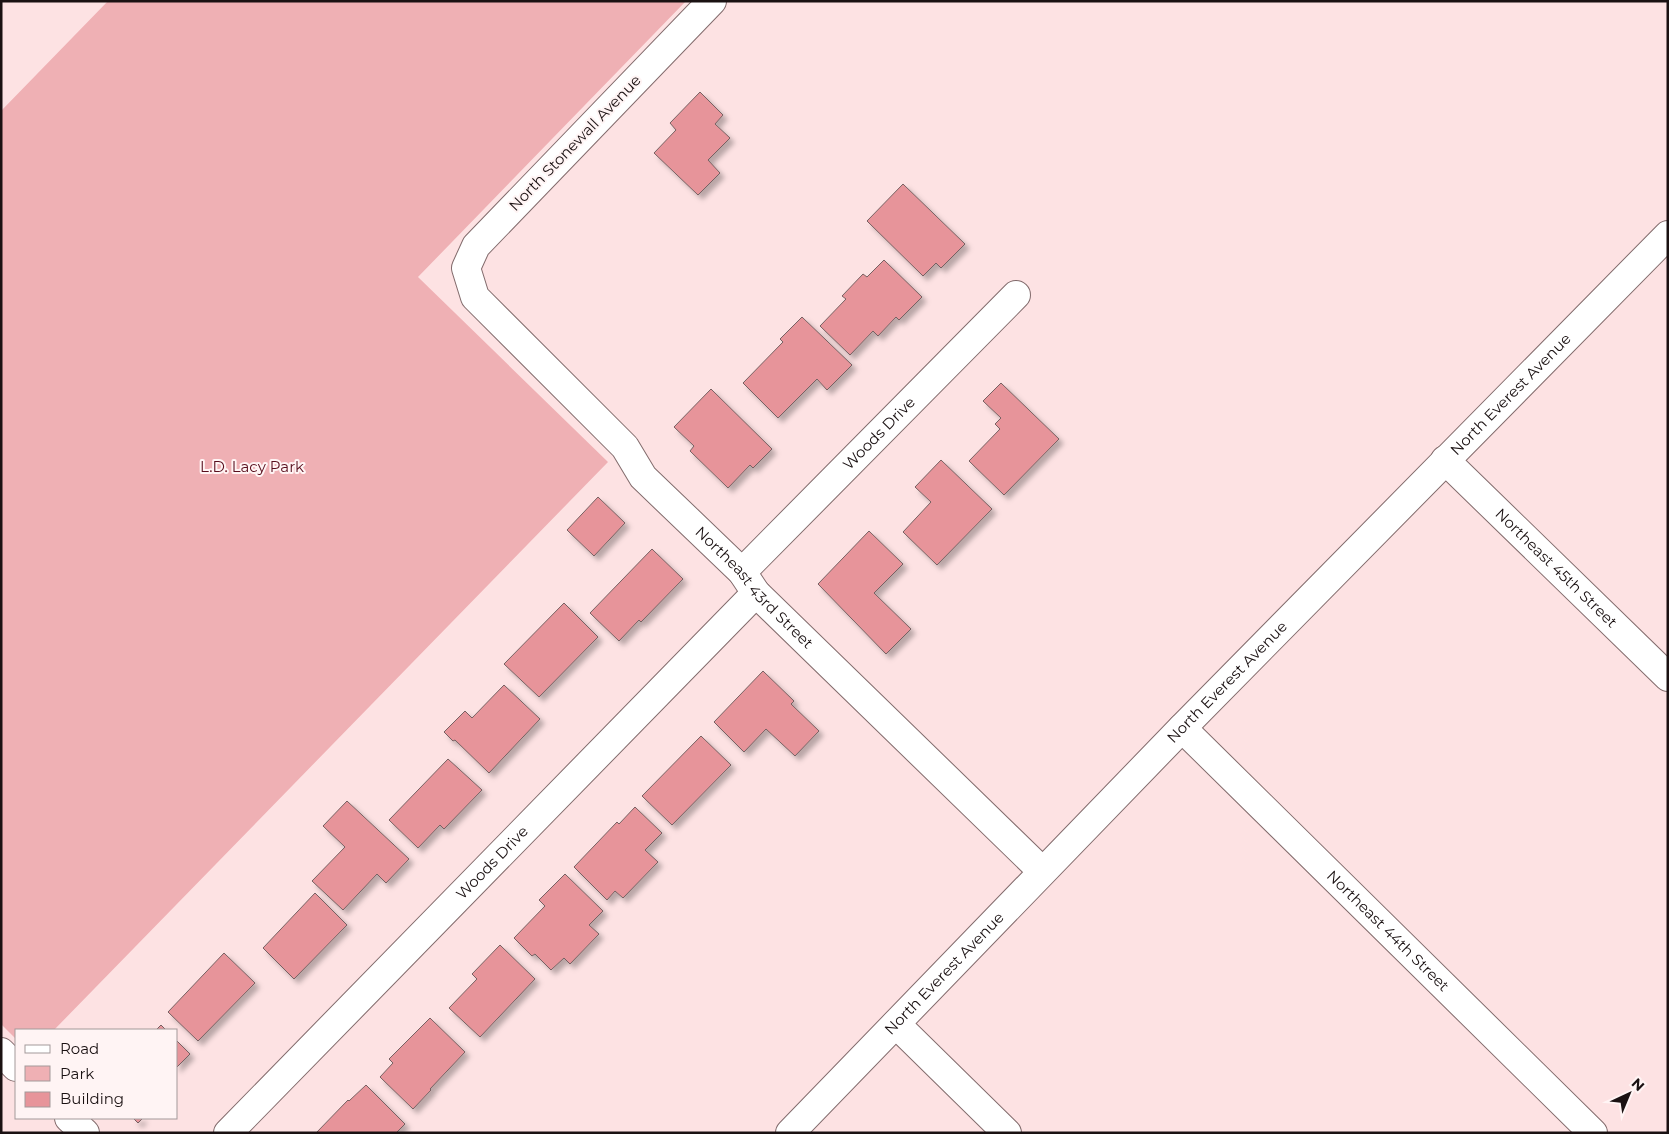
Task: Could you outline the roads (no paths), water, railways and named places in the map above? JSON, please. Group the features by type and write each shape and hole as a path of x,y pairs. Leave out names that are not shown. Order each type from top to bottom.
{"street":[{"name":"North Stonewall Avenue","path":"475,297 466,268 476,246 712,1"},
{"name":"North Everest Avenue","path":"790,1133 1042,871 1668,235"},
{"name":"Woods Drive","path":"228,1133 749,582 1016,295"},
{"name":"Northeast 43rd Street","path":"475,297 625,447 643,477 1042,871"},
{"name":"Northeast 45th Street","path":"1445,460 1668,677"},
{"name":"Northeast 44th Street","path":"1182,728 1593,1133"},
{"path":"896,1024 1007,1133"},
{"path":"1,1052 15,1065"},
{"path":"70,1119 84,1133"}],"park label":[{"name":"L.D. Lacy Park","path":"252,467"}]}
